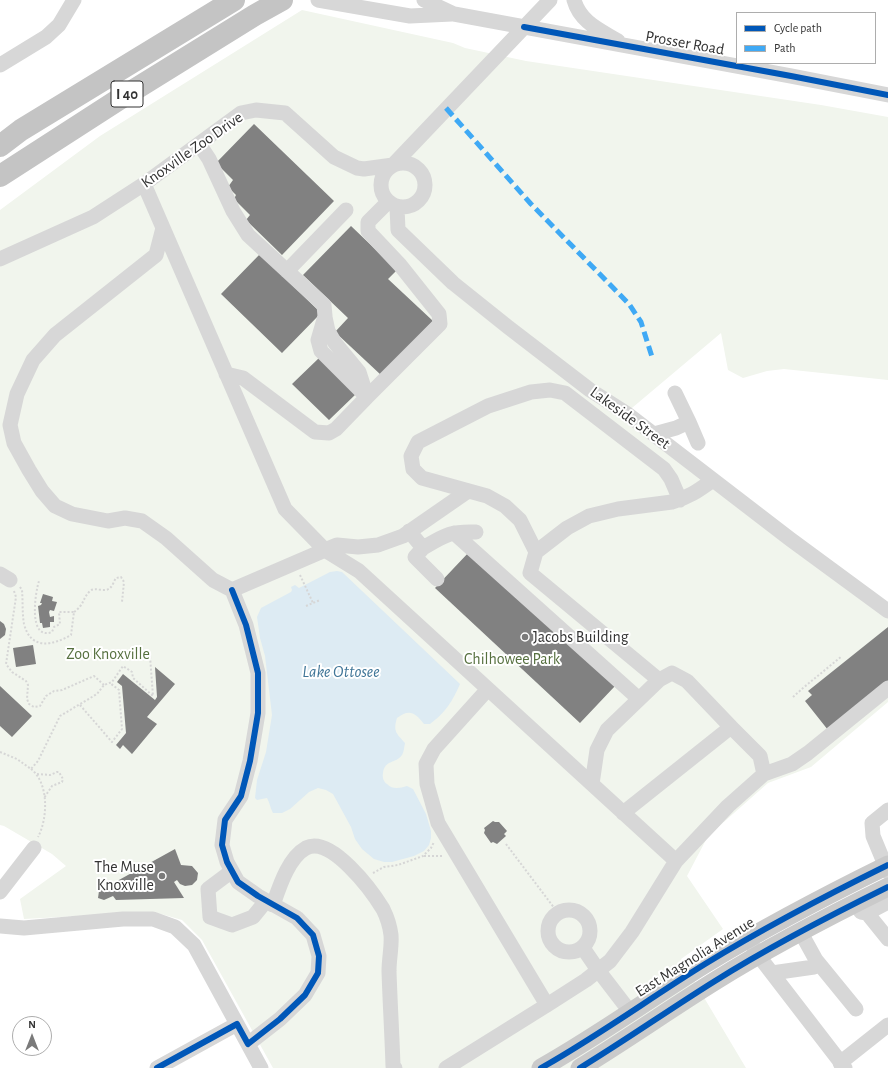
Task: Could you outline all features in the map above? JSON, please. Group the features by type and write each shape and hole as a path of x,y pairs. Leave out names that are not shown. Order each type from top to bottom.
{"highway":[{"name":"I 40","path":"0,146 21,130 234,0"},
{"name":"I 40","path":"0,176 122,98 255,15 282,0"}],"main road":[{"name":"East Magnolia Avenue","path":"580,1068 714,981 800,931 861,908 887,882"},
{"name":"East Magnolia Avenue","path":"541,1068 631,1013 703,965 803,908 887,882"}],"street":[{"path":"0,65 46,37 59,25 74,0"},
{"name":"Prosser Road","path":"318,0 410,16 454,14 888,95"},
{"name":"Prosser Road","path":"424,0 454,14"},
{"path":"393,165 403,163 410,164 417,168 422,174 426,188 423,196 412,206 404,208 392,205 382,193 380,186 384,173 550,0"},
{"path":"574,0 576,9 583,18 595,27 628,46"},
{"name":"Knoxville Zoo Drive","path":"0,259 93,217 144,184 241,113 256,110 285,113 334,158 357,168 364,169 393,165"},
{"path":"199,144 209,159 233,211 248,235 324,305 325,316 318,340 321,351 367,397"},
{"path":"144,184 285,509 325,550 359,571 676,861"},
{"path":"226,374 243,378 315,432 329,433 336,429 440,324 439,314 400,265 368,231 368,222 392,205"},
{"name":"Lakeside Street","path":"392,205 398,230 453,283 590,390 626,413 790,539 888,611"},
{"path":"287,271 346,210"},
{"path":"163,228 156,255 55,334 33,360 16,394 10,425 14,443 28,470 42,491 55,506 72,514 108,521 125,518 142,521 166,538 213,580 232,590 246,625 258,673 258,714 250,761 241,796 225,820 222,845 227,862 238,882 270,903 297,918 313,935 319,956 318,973 305,995 280,1019 248,1044"},
{"path":"536,552 520,520 505,506 487,496 422,478 413,468 411,456 418,442 488,406 531,392 550,390 565,393 664,469 672,479 680,500"},
{"path":"675,393 683,425 698,443"},
{"path":"654,434 683,425"},
{"path":"671,447 683,425"},
{"path":"659,680 530,573 536,552 567,528 589,516 618,509 680,500 686,498 714,480"},
{"path":"232,590 337,545 358,547 378,545 403,536 468,491"},
{"path":"409,531 423,548"},
{"path":"437,579 415,557 423,548 442,536 458,532 476,532"},
{"path":"454,533 639,699"},
{"path":"592,784 597,750 607,730 659,680 672,673 687,681 760,756 764,774"},
{"path":"446,1068 586,980 610,961 632,932 676,861 728,806 764,774 792,764 808,754 888,688"},
{"path":"488,689 434,749 426,764 427,784 438,823 547,1005"},
{"path":"623,812 731,727"},
{"path":"887,882 874,836 872,823 888,810"},
{"path":"0,892 36,843"},
{"path":"232,871 208,889 210,917 232,925 253,917 270,903 292,862 307,848 316,847 328,850 345,862 363,882 384,910 391,935 389,969 393,1058 395,1068"},
{"path":"861,908 888,939"},
{"path":"564,910 579,912 585,916 589,922 591,929 588,943 577,952 563,952 557,949 549,938 549,924 552,918 558,913 564,910"},
{"path":"0,926 24,928 123,919 153,919 176,928 194,946 261,1068"},
{"path":"800,931 816,960 856,1009"},
{"path":"748,938 758,955 843,1065 888,1025"},
{"path":"583,948 631,1013"},
{"path":"772,973 814,966 816,960"},
{"path":"156,1068 237,1024"}],"path":[{"path":"5,577 18,585 22,590 24,624 30,637 38,642 47,644 59,641 71,635 74,612"},
{"path":"5,577 16,597 6,664 12,672 26,680 28,685 27,699 29,704 34,707 40,706 46,696 54,691 62,690 94,676 104,685"},
{"path":"39,581 35,591 34,608 38,628 42,633 47,634 52,632 54,627 60,624 59,612 74,612 81,607 90,592 94,589 106,590 111,588 116,578 121,577 124,582 122,602"},
{"path":"305,584 313,603"},
{"path":"306,606 320,600"},
{"path":"31,769 38,761 60,716 98,694 104,685 112,682 123,666 132,672 134,678 153,696 150,656"},
{"path":"793,698 842,656"},
{"path":"80,705 112,742 122,729 119,690 110,682"},
{"path":"0,752 17,759 38,774 50,775 59,772 63,779 62,782 52,786 44,798"},
{"path":"36,843 42,830 45,813 44,798 38,774"},
{"path":"422,856 431,848 437,833 438,823"},
{"path":"506,844 558,913"},
{"path":"363,882 384,867 398,865 422,856 458,856"}],"green space":[{"name":"Chilhowee Park","path":"302,10 453,43 465,48 526,61 821,105 888,117 888,380 784,369 767,371 743,378 728,370 721,333 626,413 888,611 888,702 811,767 768,783 708,836 687,876 723,929 681,959 746,1068 273,1068 202,940 182,920 154,912 24,919 20,899 66,866 52,854 0,825 0,210 100,136"}],"water":[{"name":"Lake Ottosee","path":"330,572 342,572 460,684 448,706 430,724 424,724 415,714 412,713 405,713 397,718 395,729 397,734 405,743 404,751 400,758 386,766 383,773 383,778 389,786 394,788 407,786 413,789 426,814 431,831 431,838 429,845 424,851 414,856 392,862 384,862 374,859 362,849 355,839 351,827 333,794 326,790 318,788 309,792 290,809 282,813 273,813 267,798 257,800 255,798 257,780 266,752 272,715 265,656 260,638 257,617 261,608 291,592 291,587 295,585 299,588"}],"building":[{"path":"254,124 334,201 282,255 246,220 250,215 234,199 236,195 228,187 233,180 216,163"},
{"path":"351,226 397,270 388,279 433,321 381,375 335,332 348,318 303,275"},
{"path":"260,254 321,313 282,353 221,294"},
{"path":"319,358 356,394 329,420 292,384"},
{"name":"Jacobs Building","path":"470,551 615,686 580,723 435,588"},
{"path":"43,594 53,597 52,601 57,602 54,611 50,610 49,612 50,617 54,616 54,622 50,622 50,627 43,628 42,623 40,623 38,606 42,603 40,603"},
{"path":"0,621 4,624 6,629 5,635 0,639"},
{"path":"888,627 888,682 828,730 805,701 812,695 808,691"},
{"path":"33,645 36,664 16,667 13,648"},
{"path":"155,667 175,684 147,717 157,724 132,754 123,745 120,749 116,745 126,733 122,686 117,682 123,674 155,700 157,697"},
{"path":"0,686 32,716 12,737 0,726"},
{"path":"493,821 499,822 507,831 504,834 506,836 497,844 493,842 491,843 484,833 484,828"},
{"name":"The Muse Knoxville","path":"175,849 181,865 192,866 198,873 197,880 192,885 185,886 180,884 177,880 174,882 184,898 116,900 113,896 104,900 98,898 99,891"}],"marked path":[{"path":"446,108 531,204 629,304 641,322 653,360"}],"cycle path":[{"path":"524,27 888,95"},
{"path":"157,1068 237,1024 248,1044 280,1019 305,995 318,973 319,956 313,935 297,918 258,896 238,882 227,862 222,845 225,820 241,796 250,761 258,713 258,673 246,625 232,590"},
{"path":"541,1068 583,1043 684,977 727,951 841,888 888,865"},
{"path":"580,1068 736,968 800,932 888,887"}],"place":[{"name":"Jacobs Building","path":"525,637"},
{"name":"The Muse Knoxville","path":"162,876"}],"park label":[{"name":"Zoo Knoxville","path":"108,654"}]}
